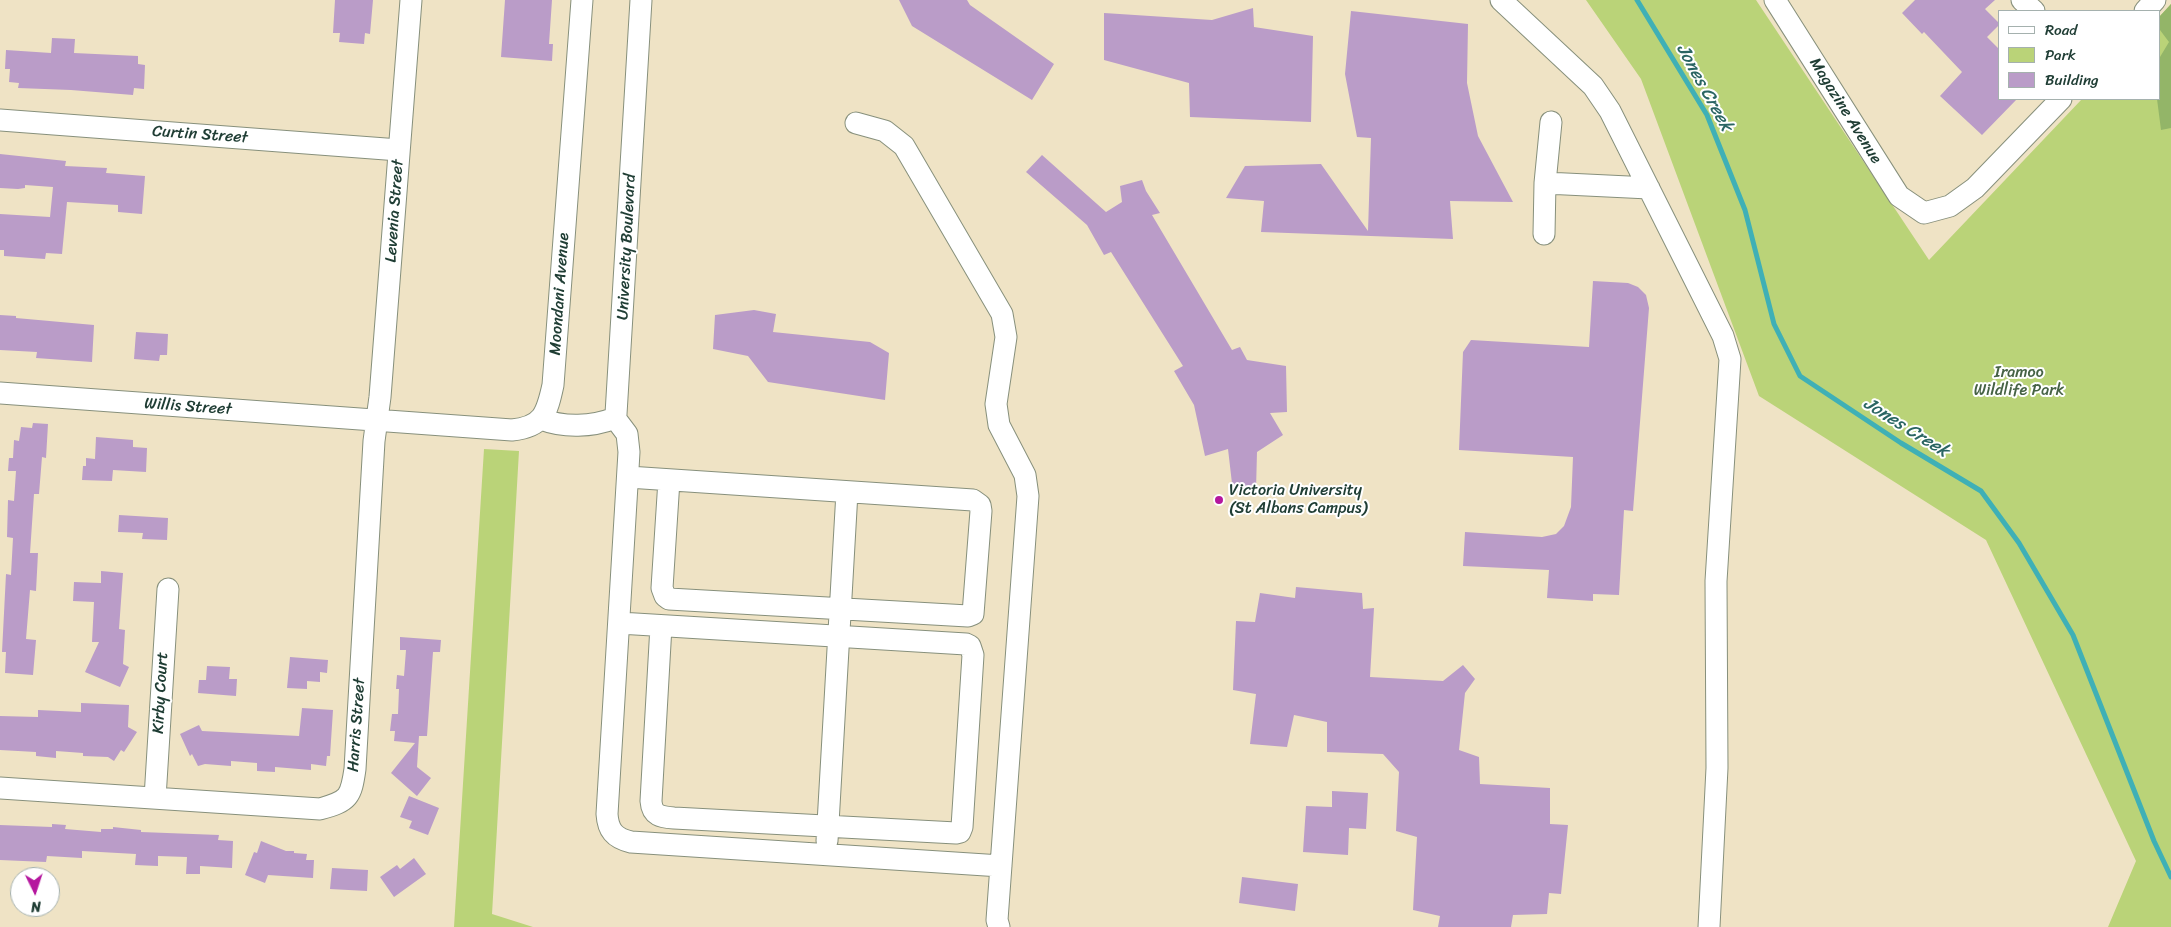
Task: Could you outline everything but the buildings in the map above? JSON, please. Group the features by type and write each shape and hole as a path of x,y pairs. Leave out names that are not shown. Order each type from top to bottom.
{"street":[{"name":"Levenia Street","path":"377,421 411,0"},
{"name":"Moondani Avenue","path":"541,419 546,412 553,385 582,0"},
{"name":"University Boulevard","path":"615,418 641,0"},
{"path":"1500,0 1593,86 1610,111 1722,336 1730,359 1716,581 1717,768 1709,927"},
{"name":"Magazine Avenue","path":"1775,0 1899,196 1924,213 1950,206 1975,188 2060,100"},
{"path":"2022,0 2033,10"},
{"path":"2146,10 2156,0"},
{"name":"Curtin Street","path":"0,120 399,150"},
{"path":"1544,234 1545,183 1551,122"},
{"path":"856,123 885,131 904,146 1002,314 1006,336 996,404 999,425 1025,474 1028,496 997,920 999,927"},
{"path":"1545,183 1649,188"},
{"name":"Willis Street","path":"0,393 377,421"},
{"path":"377,421 512,430 532,426 541,419 552,423 575,426 615,418 625,430 629,440 628,477 607,814 612,833 620,840 1001,866"},
{"name":"Harris Street","path":"0,788 320,809 344,800 352,790 356,759 374,441 377,421"},
{"path":"628,477 973,500 980,505 981,510 973,614 968,616 669,599 665,596 662,588 668,480"},
{"path":"826,855 847,492"},
{"name":"Kirby Court","path":"155,798 168,589"},
{"path":"619,623 966,644 970,646 973,656 962,827 960,832 827,827 674,818 663,817 654,813 651,801 661,626"}],"green space":[{"name":"Iramoo Wildlife Park","path":"1586,0 1756,0 1929,260 2081,100 2161,100 2161,15 2171,4 2171,927 2108,927 2136,861 1986,540 1759,396 1641,79"},
{"path":"2171,4 2171,128 2161,130 2157,100 2161,100 2161,55 2169,42 2161,31 2161,15"},
{"path":"484,449 519,451 492,914 533,927 454,927"}],"waterway":[{"name":"Jones Creek","path":"1637,0 1707,115 1745,210 1774,324 1800,376 1901,443 1981,491 2019,543 2073,635 2154,841 2171,877"}],"place":[{"name":"Victoria University (St Albans Campus)","path":"1219,500"}]}
